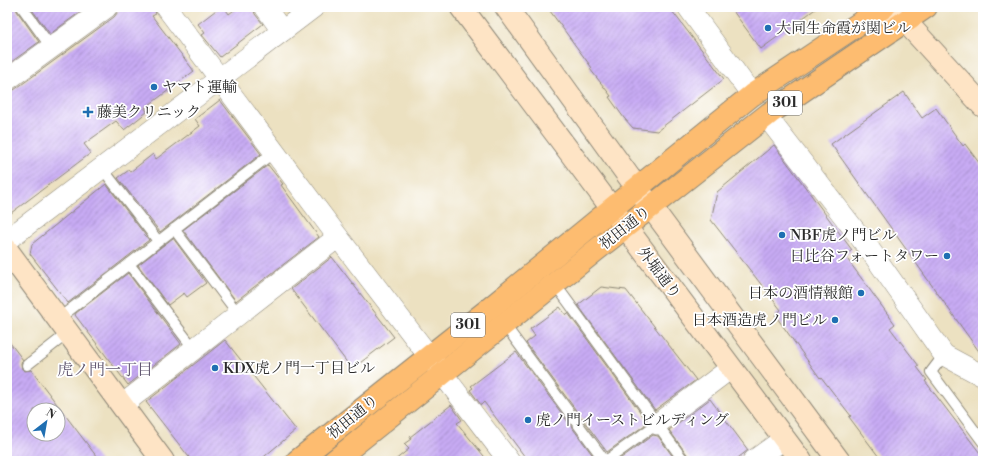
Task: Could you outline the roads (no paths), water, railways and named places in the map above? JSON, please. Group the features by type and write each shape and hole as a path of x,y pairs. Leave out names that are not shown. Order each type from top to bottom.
{"main road":[{"name":"外堀通り","path":"461,7 800,461"},
{"path":"506,7 637,188 839,461"},
{"name":"祝田通り","path":"297,461 489,309 752,95 883,14 926,7"},
{"name":"祝田通り","path":"334,461 554,284 767,117 883,14"},
{"path":"883,14 983,106"},
{"path":"7,250 163,461"}],"street":[{"path":"7,80 107,7"},
{"path":"166,7 338,238 509,461"},
{"path":"265,7 282,31"},
{"path":"7,240 314,7"},
{"path":"688,7 752,95"},
{"path":"767,117 870,250 944,355 983,376"},
{"path":"122,405 338,238"},
{"path":"657,424 730,368"},
{"path":"753,461 784,439"}],"lane":[{"path":"22,7 52,47"},
{"path":"27,365 63,326 129,264 274,152"},
{"path":"102,168 158,241"},
{"path":"174,229 239,315"},
{"path":"129,264 194,349"},
{"path":"554,284 684,461"},
{"path":"504,324 604,461 657,424"},
{"path":"944,355 931,372 983,442"}],"place":[{"name":"大同生命霞が関ビル","path":"768,28"},
{"name":"ヤマト運輸","path":"154,87"},
{"name":"藤美クリニック","path":"88,112"},
{"name":"NBF虎ノ門ビル","path":"782,235"},
{"name":"日比谷フォートタワー","path":"947,256"},
{"name":"日本の酒情報館","path":"861,293"},
{"name":"日本酒造虎ノ門ビル","path":"835,320"},
{"name":"KDX虎ノ門一丁目ビル","path":"215,368"},
{"name":"虎ノ門イーストビルディング","path":"528,420"}],"district":[{"name":"虎ノ門一丁目","path":"105,370"}]}
